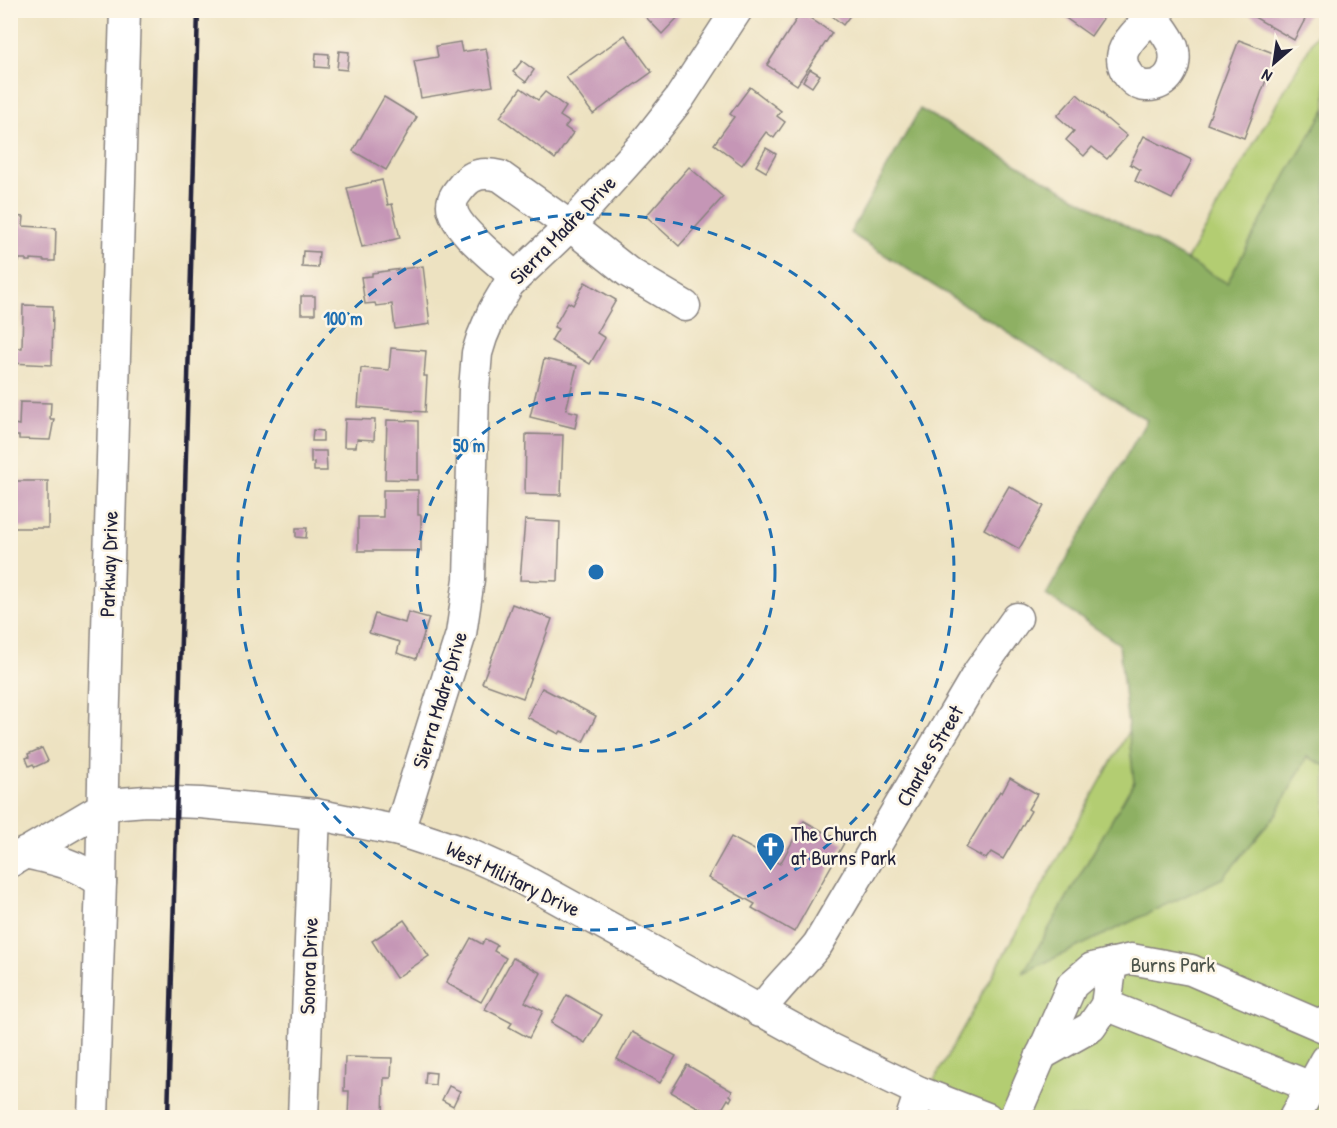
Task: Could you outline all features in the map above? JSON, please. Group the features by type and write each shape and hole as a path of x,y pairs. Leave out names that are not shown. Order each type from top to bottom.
{"street":[{"name":"Parkway Drive","path":"93,1118 125,10"},
{"name":"Sierra Madre Drive","path":"399,831 461,634 465,612 469,579 477,353 482,337 494,311 515,277 570,226 642,146 679,99 737,10"},
{"path":"515,277 459,225 453,213 452,204 455,194 467,180 479,174 500,176 570,226 628,272 685,306"},
{"name":"Charles Street","path":"760,1012 773,992 802,964 818,944 979,671 1017,618"},
{"name":"West Military Drive","path":"17,857 103,807 121,802 177,802 315,814 399,831 471,855 511,873 825,1046 915,1105 987,1118"},
{"name":"Sonora Drive","path":"303,1118 315,814"},
{"path":"17,857 60,861 82,869 101,882"},
{"path":"1014,1118 1072,985 1092,968 1131,959 1191,969 1326,1028"},
{"path":"1041,1055 1091,1027 1106,1005 1112,963"},
{"path":"1106,1005 1311,1088"},
{"path":"1294,1118 1326,1060"}],"green space":[{"name":"Burns Park","path":"1326,18 1326,1117 913,1118 1276,466 1121,374"},
{"path":"1326,108 1326,766 1307,757 1277,813 1223,878 1023,973 1134,782 1119,644 1046,595 1147,420 850,233 920,109 1227,283"}],"building":[{"path":"642,10 685,10 662,34 641,12"},
{"path":"825,10 854,10 843,25"},
{"path":"1062,10 1103,10 1107,13 1091,36 1060,14"},
{"path":"1251,10 1310,10 1294,40 1249,14"},
{"path":"801,12 832,33 797,85 767,65"},
{"path":"625,35 652,72 593,114 566,77"},
{"path":"1239,40 1276,54 1244,138 1207,124"},
{"path":"460,42 462,52 486,48 493,86 421,98 414,61 438,57 436,46"},
{"path":"339,51 349,52 347,70 337,69"},
{"path":"316,53 329,54 328,68 315,67"},
{"path":"522,61 534,70 526,82 513,72"},
{"path":"810,69 820,75 812,87 803,81"},
{"path":"750,87 781,111 777,116 785,122 774,138 766,132 742,165 714,144 734,117 730,114"},
{"path":"521,88 538,100 545,92 566,107 560,116 569,122 565,127 573,133 555,159 500,117"},
{"path":"1077,94 1127,136 1107,159 1092,147 1084,156 1066,140 1074,131 1057,116"},
{"path":"384,97 417,117 386,170 353,151"},
{"path":"1144,136 1192,160 1172,199 1135,181 1140,170 1130,164"},
{"path":"766,148 776,154 766,172 756,166"},
{"path":"689,167 723,197 679,246 646,216"},
{"path":"382,180 388,205 392,204 400,238 362,247 347,188"},
{"path":"10,216 24,217 23,226 56,228 55,261 19,259 19,262 10,261"},
{"path":"303,251 319,252 318,268 302,267"},
{"path":"423,266 430,324 395,329 392,304 376,306 375,303 365,304 361,277 372,276 372,273"},
{"path":"585,282 616,300 597,333 605,338 590,364 551,341 558,329 554,327 568,302 573,305"},
{"path":"301,296 315,296 315,314 301,314"},
{"path":"23,305 53,306 52,365 10,363 10,348 22,348"},
{"path":"391,348 426,351 425,412 358,407 361,368 389,370"},
{"path":"544,359 577,366 566,410 578,413 575,428 530,417"},
{"path":"20,402 51,403 50,419 54,419 50,440 19,439 19,436 14,436 14,424 19,425"},
{"path":"345,419 375,420 374,440 357,439 356,447 344,447"},
{"path":"387,420 418,421 418,480 385,479"},
{"path":"313,430 323,431 323,441 312,441"},
{"path":"526,434 563,435 561,495 525,494"},
{"path":"311,451 326,451 327,471 314,471"},
{"path":"10,481 48,481 48,528 10,528"},
{"path":"1009,486 1044,506 1019,549 984,529"},
{"path":"383,490 418,490 421,551 358,551 358,517 383,517"},
{"path":"525,520 560,522 558,581 520,580"},
{"path":"296,528 307,528 306,538 296,537"},
{"path":"512,604 552,619 523,698 482,683"},
{"path":"408,612 429,618 416,659 397,653 400,642 369,633 375,614 405,623"},
{"path":"542,688 596,716 583,742 561,731 559,734 527,717"},
{"path":"42,748 48,761 35,767 33,764 29,766 26,758 29,757 28,754"},
{"path":"1010,778 1037,794 1028,809 1031,811 1003,859 991,852 986,859 966,848"},
{"name":"The Church at Burns Park","path":"804,821 844,843 794,932 752,908 755,904 708,878 731,837 780,864"},
{"path":"404,920 429,956 396,978 372,941"},
{"path":"471,938 482,944 485,939 497,945 494,951 506,958 481,1002 446,983"},
{"path":"513,958 541,973 525,1002 543,1011 529,1038 509,1027 512,1023 485,1009"},
{"path":"567,995 602,1015 585,1043 551,1023"},
{"path":"632,1032 676,1056 660,1083 617,1059"},
{"path":"345,1057 392,1058 391,1078 384,1078 383,1118 348,1118 349,1091 344,1091"},
{"path":"687,1065 732,1091 730,1101 728,1099 722,1109 725,1110 717,1118 671,1092"},
{"path":"426,1072 436,1073 435,1085 425,1084"},
{"path":"449,1086 460,1091 453,1106 442,1100"}],"railway":[{"path":"168,1118 198,10"}],"place":[{"name":"The Church at Burns Park","path":"770,872"}]}
